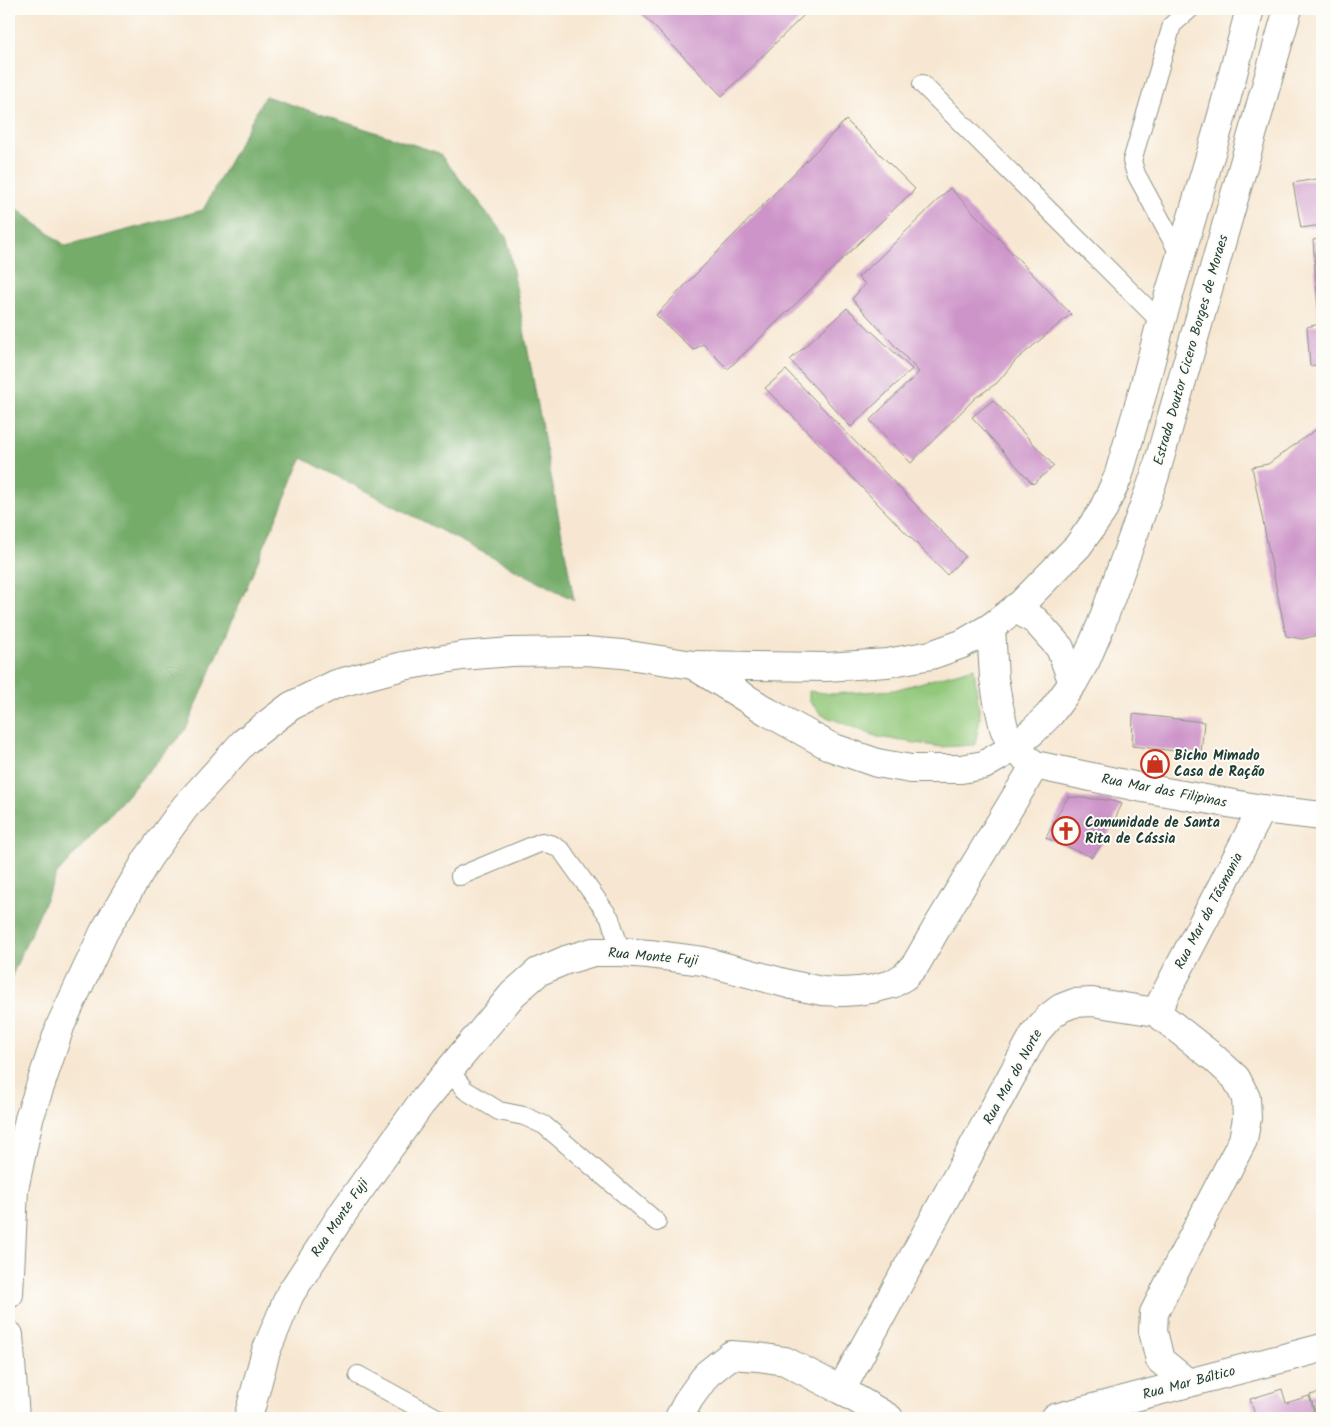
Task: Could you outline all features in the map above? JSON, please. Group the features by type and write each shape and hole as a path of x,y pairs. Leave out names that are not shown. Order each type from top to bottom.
{"street":[{"name":"Estrada Doutor Cicero Borges de Moraes","path":"9,1294 14,1189 29,1120 61,1024 104,932 148,858 185,807 244,742 291,706 336,684 403,666 452,658 511,652 586,651 622,654 693,665 826,667 887,663 931,655 962,644 991,627 1021,604 1078,546 1102,512 1118,476 1161,322 1224,110 1250,9"},
{"name":"Estrada Doutor Cicero Borges de Moraes","path":"693,665 768,712 832,746 877,764 910,769 961,769 984,765 1013,748 1050,714 1073,683 1086,660 1101,625 1157,468 1288,9"},
{"path":"1015,608 1036,621 1060,648 1073,683"},
{"path":"991,627 994,678 998,702 1004,728 1013,748"},
{"name":"Rua Mar das Filipinas","path":"1013,748 1035,765 1143,788 1262,809 1322,816"},
{"name":"Rua Monte Fuji","path":"248,1418 266,1351 290,1294 345,1210 420,1105 513,994 538,972 566,960 593,952 621,952 702,961 822,991 858,991 892,984 905,976 916,964 1035,765"},
{"name":"Rua Mar da Tãsmania","path":"1156,1012 1262,809"},
{"name":"Rua Mar do Norte","path":"841,1390 1035,1033 1049,1017 1061,1008 1074,1003 1092,1002 1156,1012 1213,1057 1236,1078 1246,1098 1247,1118 1243,1140 1154,1313 1153,1331 1160,1360 1188,1383"},
{"path":"9,1335 15,1418"},
{"name":"Rua Mar Báltico","path":"1055,1418 1322,1348"},
{"path":"679,1418 689,1399 707,1374 731,1355 786,1361 889,1418"}],"lane":[{"path":"1181,258 1136,174 1132,161 1173,17 1190,9"},
{"path":"922,84 1161,322"},
{"path":"460,876 542,842 553,845 562,851 610,918 621,952"},
{"path":"449,1070 465,1090 498,1110 524,1116 544,1125 657,1222"},
{"path":"358,1375 437,1418"}],"green space":[{"path":"265,96 439,153 507,238 574,600 302,458 186,729 57,874 9,982 9,203 66,246 203,210"},
{"path":"974,668 980,718 975,745 941,747 878,737 822,715 809,701 809,691 832,694 894,690"}],"building":[{"path":"637,9 810,9 722,96"},
{"path":"846,120 915,189 728,369 703,344 693,350 656,315"},
{"path":"1322,178 1322,225 1301,228 1293,183"},
{"path":"950,188 1071,314 1015,361 997,383 975,398 911,463 870,420 919,372 852,299 865,284 858,277"},
{"path":"1322,238 1322,364 1310,366 1307,327 1319,324 1313,240"},
{"path":"847,308 912,369 851,427 790,360"},
{"path":"786,370 965,556 947,575 765,388"},
{"path":"993,400 1054,466 1033,484 972,417"},
{"path":"1322,425 1322,634 1302,639 1286,636 1252,467 1268,464"},
{"path":"1133,714 1204,722 1201,754 1132,746"},
{"path":"1068,797 1108,800 1122,804 1105,840 1092,857 1046,838"},
{"path":"1282,1389 1286,1403 1309,1396 1316,1418 1256,1418 1250,1399"},
{"path":"1322,1392 1322,1418 1317,1418 1310,1395"}],"place":[{"name":"Bicho Mimado Casa de Ração","path":"1155,764"},
{"name":"Comunidade de Santa Rita de Cássia","path":"1066,831"}]}
